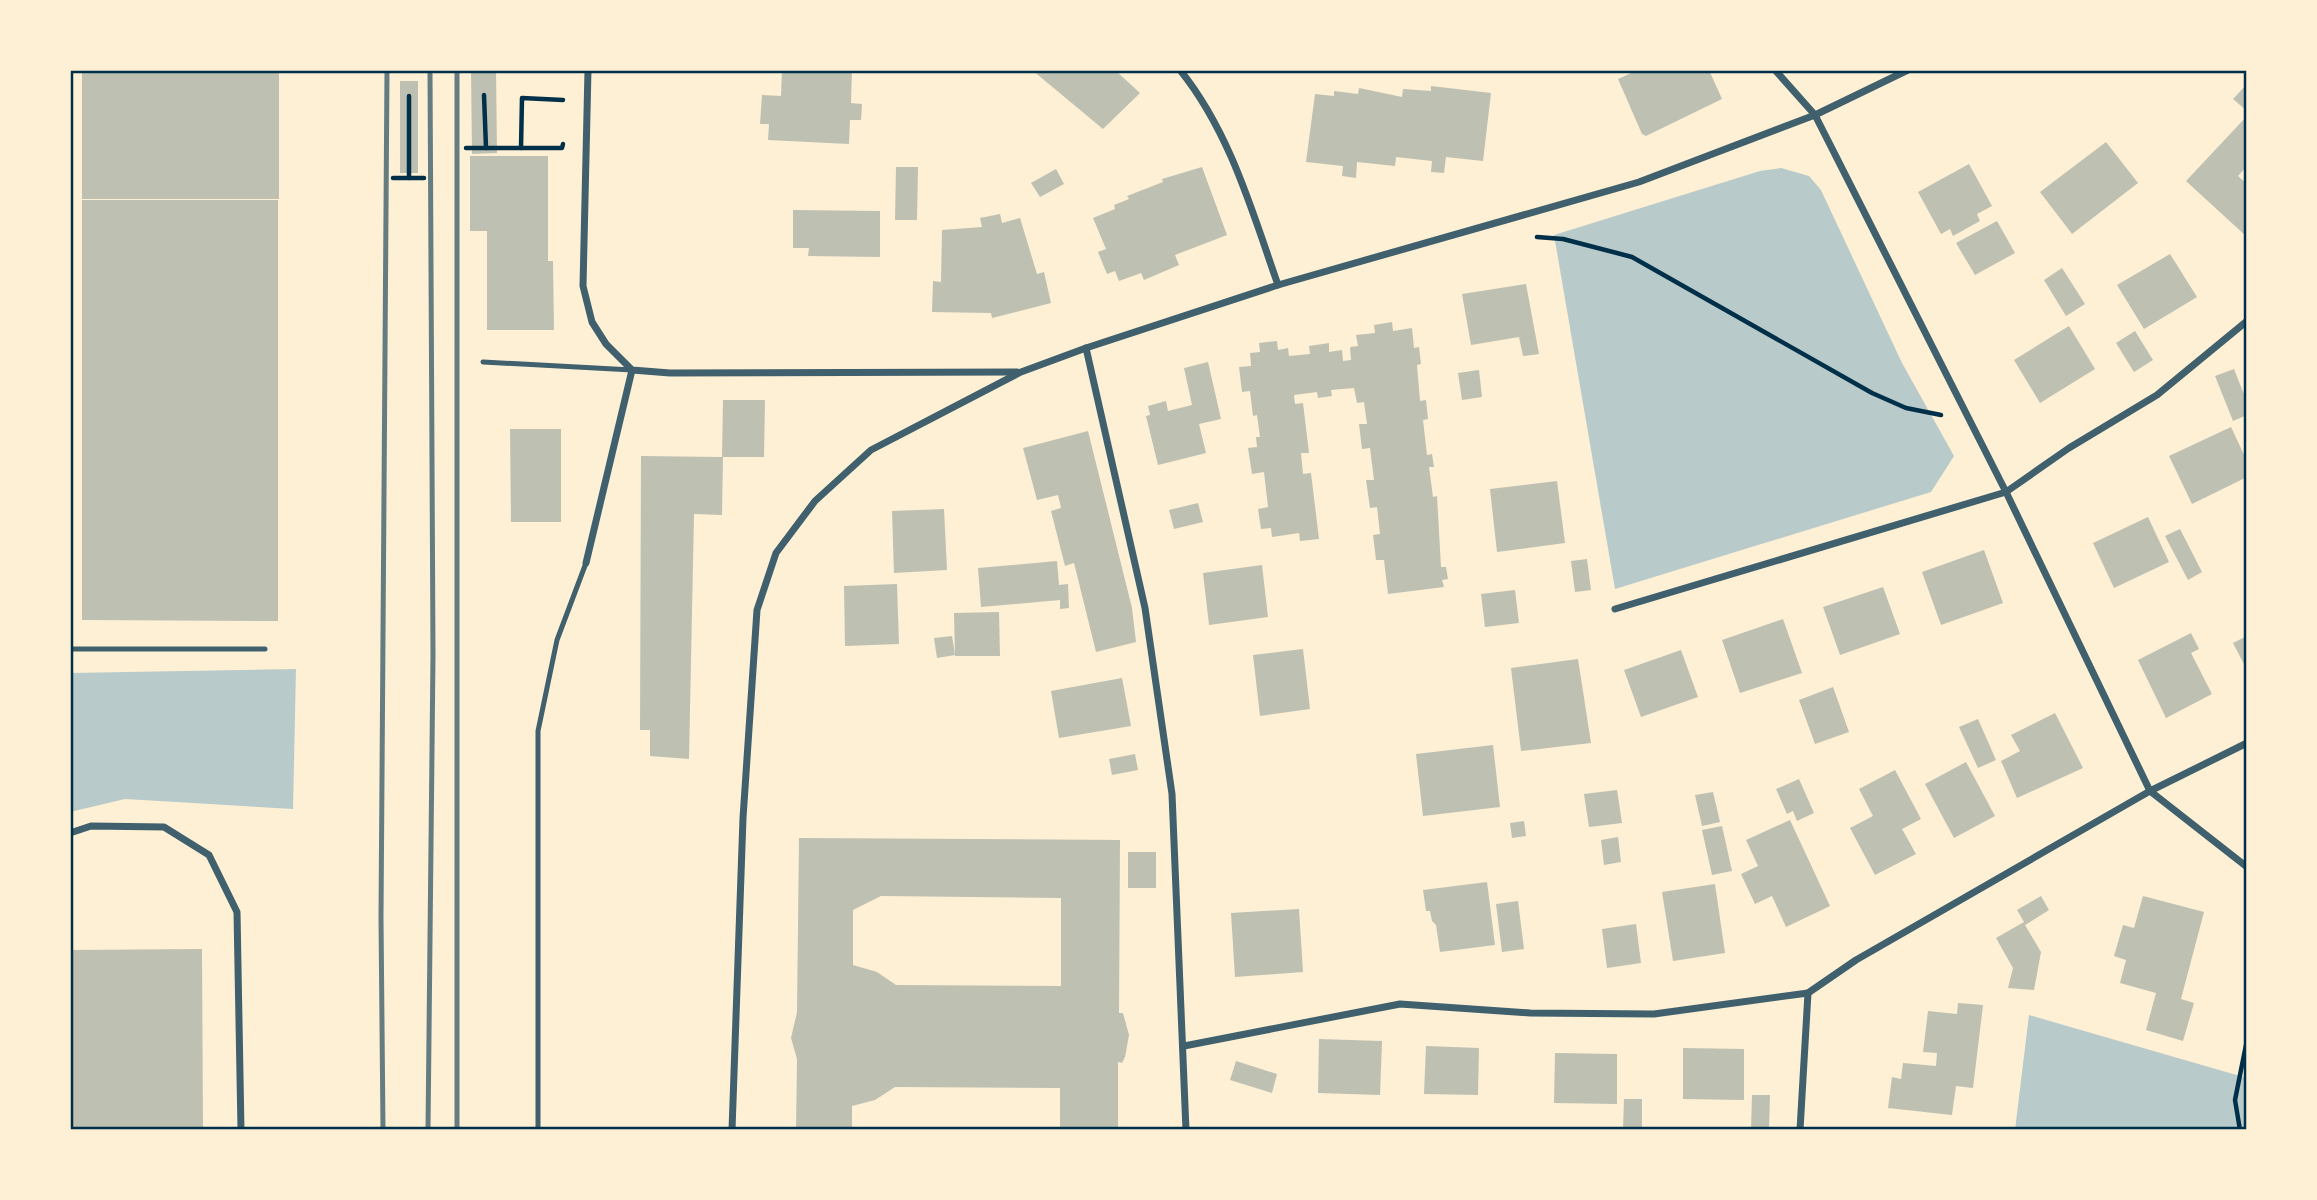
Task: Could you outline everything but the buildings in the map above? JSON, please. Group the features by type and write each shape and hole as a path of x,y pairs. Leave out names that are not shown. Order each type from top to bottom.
{"street":[{"path":"588,70 583,286 592,322 606,344 632,370 670,373 1021,372"},
{"path":"1180,70 1205,101 1245,189 1278,285"},
{"path":"1775,70 1815,115 2006,492 2150,791 2247,867"},
{"path":"732,1130 743,818 757,610 776,553 815,501 871,450 1021,372 1086,348 1278,285 1639,183 1815,115 1908,70"},
{"path":"1615,609 2006,492 2069,448 2157,395 2247,321"},
{"path":"1086,348 1145,608 1172,794 1186,1130"},
{"path":"586,563 632,370"},
{"path":"1184,1046 1400,1004 1530,1013 1654,1014 1808,993 1856,960 2150,791 2247,743"},
{"path":"70,834 91,825 164,827 209,855 237,912 241,1130"},
{"path":"1800,1130 1808,993"}],"lane":[{"path":"483,362 632,370"},
{"path":"538,1130 538,731 557,640 586,563"},
{"path":"70,649 265,649"}],"path":[{"path":"484,95 486,148"},
{"path":"409,96 409,178"},
{"path":"521,148 522,98 564,100"},
{"path":"466,148 555,148"},
{"path":"393,178 424,178"},
{"path":"1536,237 1563,239 1632,257 1872,393 1906,408 1941,415"},
{"path":"2240,1130 2235,1100 2247,1040"}],"shaded area":[{"path":"1781,168 1809,176 1821,190 1902,363 1954,456 1931,492 1615,589 1554,235 1760,171"},
{"path":"296,669 293,809 125,799 70,812 70,673"},
{"path":"2029,1015 2247,1078 2247,1130 2015,1130"}],"railway":[{"path":"383,1130 381,918 387,70"},
{"path":"428,1130 433,655 430,70"},
{"path":"457,70 457,1130"}]}
